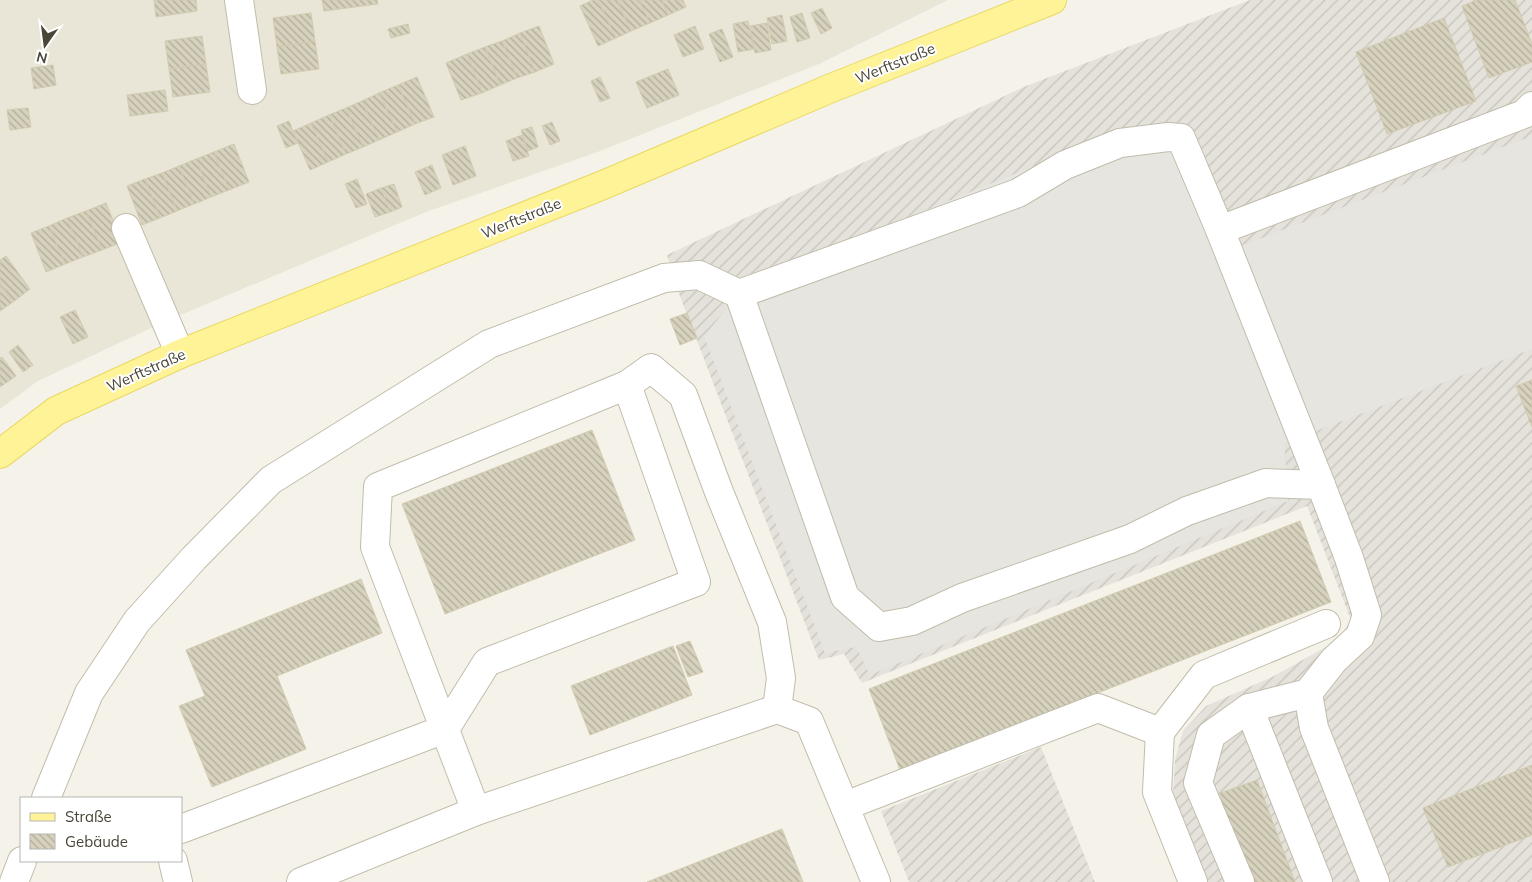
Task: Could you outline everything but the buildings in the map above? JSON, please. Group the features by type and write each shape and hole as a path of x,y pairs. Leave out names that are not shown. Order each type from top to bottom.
{"main road":[{"name":"Werftstraße","path":"0,454 56,411 180,354 603,185 829,89 1052,0"}],"street":[{"path":"239,0 252,90"},
{"path":"1220,230 1524,114 1532,106"},
{"path":"46,797 89,693 137,621 194,558 271,480 489,344 664,278 699,275 739,294 1018,193 1065,165 1120,143 1159,138 1181,138 1220,230 1321,485 1349,558 1367,615 1360,636 1334,660 1308,693 1249,708 1210,735 1198,784 1240,882"},
{"path":"126,228 180,354"},
{"path":"739,294 845,597 879,627 912,621 962,598 1130,540 1187,511 1266,483 1321,485"},
{"path":"476,811 375,547 378,487 627,385 651,368 683,395 719,492 772,622 781,678 777,709"},
{"path":"182,829 445,730 487,662 696,582 627,385"},
{"path":"1193,882 1157,792 1160,732 1204,675 1326,624"},
{"path":"1308,693 1314,728 1375,882"},
{"path":"844,806 1098,708 1160,732"},
{"path":"1249,708 1318,882"},
{"path":"301,882 476,811 777,709 809,721 876,882"},
{"path":"14,882 22,862"},
{"path":"173,862 178,882"}],"shaded area":[{"path":"0,0 948,0 819,64 595,153 426,212 164,322 38,381 0,409"},
{"path":"1250,0 1532,0 1532,882 1208,882 1173,794 1175,760 1183,731 1206,706 1274,676 1333,643 1351,620 1307,506 862,683 844,654 819,660 678,291 667,255 1026,86"},
{"path":"1187,123 1235,248 1532,136 1532,349 1284,443 1288,501 870,675 856,647 825,653 704,336 749,282 1100,139"},
{"path":"1041,747 1095,882 909,882 881,811"}]}
